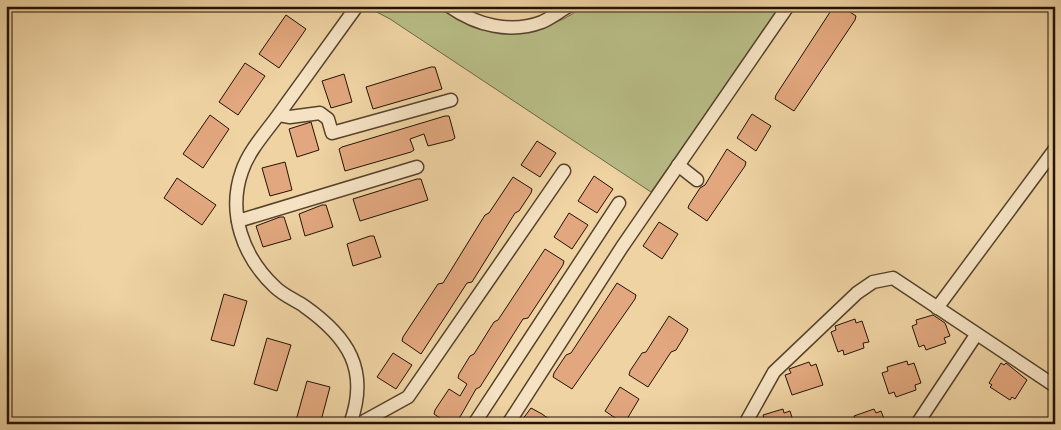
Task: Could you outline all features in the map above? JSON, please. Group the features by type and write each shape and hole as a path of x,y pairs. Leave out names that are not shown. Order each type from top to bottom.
{"street":[{"path":"350,424 359,390 356,368 347,349 328,324 276,288 254,263 239,232 236,199 242,170 357,6"},
{"path":"449,6 464,17 489,26 515,27 541,22 569,6"},
{"path":"508,424 617,254 788,6"},
{"path":"279,115 284,117 320,113 328,119 332,132 451,100"},
{"path":"937,308 1055,149"},
{"path":"678,165 697,180"},
{"path":"238,221 417,167"},
{"path":"359,424 408,397 564,171"},
{"path":"474,424 619,203"},
{"path":"745,424 774,372 857,293 873,282 893,278 1055,386"},
{"path":"917,424 976,335"}],"green space":[{"path":"370,6 440,6 472,27 499,32 545,26 560,21 582,6 781,6 651,192 390,19 369,8"}],"building":[{"path":"834,6 841,6 856,16 855,20 794,111 775,99 776,95"},
{"path":"286,15 306,29 279,68 259,54"},
{"path":"245,63 265,76 238,115 219,102"},
{"path":"435,67 442,89 373,109 366,87"},
{"path":"344,74 352,102 331,108 322,81"},
{"path":"752,114 771,126 756,151 737,138"},
{"path":"210,115 229,129 203,168 183,154"},
{"path":"449,116 455,138 452,140 428,146 424,134 410,139 414,150 411,152 345,171 339,149 342,147"},
{"path":"311,122 319,150 297,157 289,129"},
{"path":"537,141 556,153 540,177 521,165"},
{"path":"727,149 746,162 745,166 707,221 688,208"},
{"path":"285,162 292,190 270,196 262,168"},
{"path":"594,176 613,189 597,213 578,201"},
{"path":"513,177 532,189 531,193 519,211 515,213 472,282 467,283 421,354 402,341 403,337 438,284 443,283 485,215 489,213"},
{"path":"177,178 216,205 202,225 164,198"},
{"path":"421,179 428,200 360,221 353,199"},
{"path":"326,205 333,227 305,236 299,214"},
{"path":"569,213 588,225 572,249 554,237"},
{"path":"284,217 291,239 263,247 256,226"},
{"path":"659,222 678,234 662,259 643,246"},
{"path":"374,236 381,257 353,266 347,244"},
{"path":"545,249 564,261 563,265 528,318 523,319 480,387 476,389 456,424 449,424 434,414 435,410 449,389 460,396 467,384 458,378 459,374 494,322 498,320"},
{"path":"617,283 636,295 635,299 572,389 553,377 554,373 566,355 571,353"},
{"path":"224,294 247,301 234,346 211,340"},
{"path":"933,315 945,323 950,336 944,338 946,343 926,350 924,345 919,347 912,326 917,324 916,320"},
{"path":"669,316 688,329 676,350 671,352 648,387 629,375 630,371 642,353 646,352"},
{"path":"855,319 856,323 862,321 869,342 863,343 864,348 844,355 843,350 838,352 831,332 836,330 835,326"},
{"path":"267,338 291,345 277,391 254,384"},
{"path":"393,353 412,365 396,389 377,377"},
{"path":"907,361 908,365 914,363 921,383 915,385 916,390 896,397 894,392 889,394 882,373 888,371 887,367"},
{"path":"809,362 811,366 816,364 823,385 792,395 785,375 791,373 789,369"},
{"path":"1001,363 1004,365 1006,363 1027,380 1015,399 1012,397 1010,400 990,387 992,385 989,383"},
{"path":"307,381 330,387 322,417 319,424 295,424"},
{"path":"620,387 639,399 624,424 605,411"},
{"path":"531,408 542,414 556,424 519,424"},
{"path":"783,409 784,413 790,411 794,424 766,424 763,415"},
{"path":"874,409 876,413 881,411 886,424 857,424 854,416"}]}
